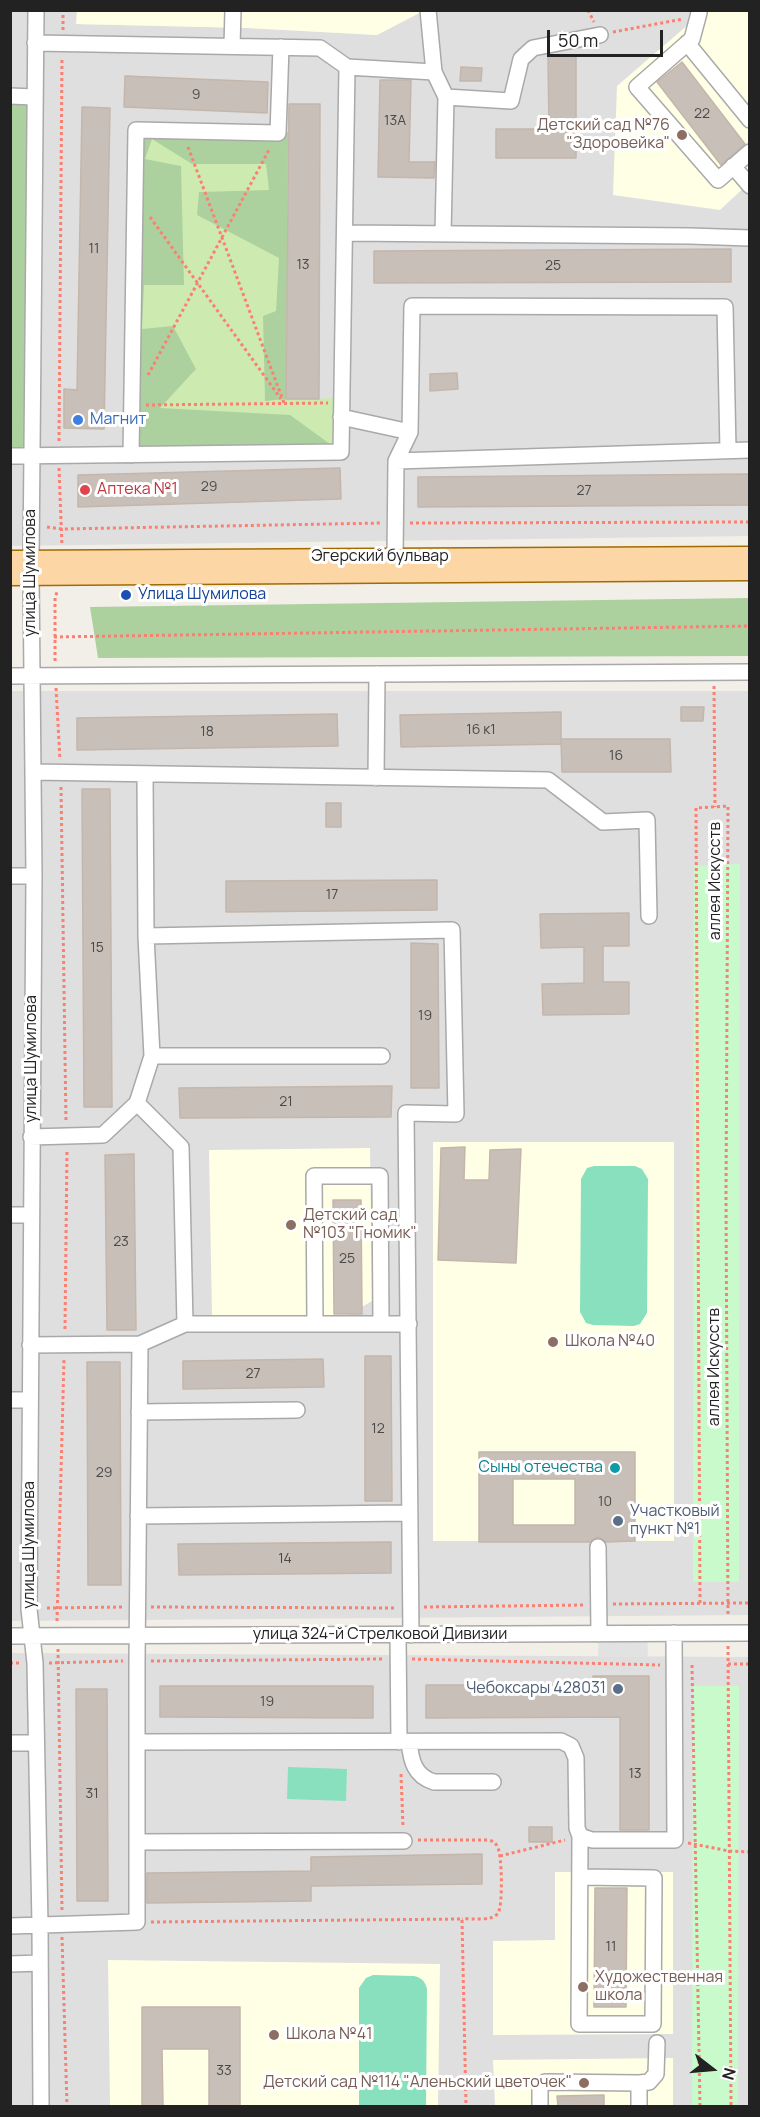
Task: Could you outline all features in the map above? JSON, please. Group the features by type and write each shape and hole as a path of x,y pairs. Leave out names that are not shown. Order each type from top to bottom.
{"main road":[{"name":"Эгерский бульвар","path":"10,576 31,568 395,565 750,556"},
{"name":"Эгерский бульвар","path":"10,560 31,568"},
{"name":"Эгерский бульвар","path":"395,565 750,571"}],"street":[{"name":"улица Шумилова","path":"36,10 31,457 34,876 29,1610 34,1663 40,1925 41,2106"},
{"path":"232,46 233,10"},
{"path":"428,10 434,72 446,97 443,234"},
{"path":"695,13 692,39 637,87 718,180 750,152"},
{"path":"446,97 512,101 521,60 533,48 600,35"},
{"path":"35,43 320,48 347,68 434,72"},
{"path":"687,43 750,120"},
{"path":"131,455 136,130 278,133 281,47"},
{"path":"10,456 340,452 347,68"},
{"path":"10,96 34,97"},
{"path":"733,166 750,186"},
{"path":"345,233 750,238"},
{"path":"395,565 396,461 410,432 412,306 725,307 728,450"},
{"path":"342,410 410,432"},
{"path":"396,461 750,450"},
{"path":"10,676 750,672"},
{"path":"376,778 377,674"},
{"path":"33,772 548,780 603,822 647,820 649,916"},
{"path":"31,1137 103,1135 137,1103 152,1056 146,936 145,775"},
{"path":"10,876 34,876"},
{"path":"146,936 453,930 456,1114 406,1113 409,1513 404,1635 398,1659 404,1742 418,1773 434,1782 493,1782"},
{"path":"152,1056 382,1056"},
{"path":"137,1103 181,1147 185,1324"},
{"path":"315,1324 314,1176 380,1176 381,1324"},
{"path":"10,1215 31,1215"},
{"path":"30,1346 140,1344 185,1324 409,1324"},
{"path":"10,1926 137,1922 140,1344"},
{"path":"10,1400 30,1400"},
{"path":"139,1413 297,1410"},
{"path":"138,1516 409,1513"},
{"path":"598,1547 598,1634"},
{"name":"улица 324-й Стрелковой Дивизии","path":"10,1636 750,1633"},
{"path":"580,1836 592,1840 675,1840 674,1634"},
{"path":"137,1742 561,1741 571,1746 576,1758 577,1828 580,1836 579,2024 653,2024 654,1878 580,1877"},
{"path":"10,1743 35,1743"},
{"path":"137,1842 404,1841"},
{"path":"10,1964 40,1963"},
{"path":"540,2106 540,2087 545,2082 649,2082 656,2074 657,2043"},
{"path":"639,2083 639,2106"}],"path":[{"path":"62,552 58,456 63,10"},
{"path":"600,35 695,13"},
{"path":"182,131 284,403"},
{"path":"278,133 132,405 284,403 342,410"},
{"path":"135,195 284,403"},
{"path":"57,1621 65,1346 67,1136 61,773 54,637 55,597 62,583"},
{"path":"54,637 750,626"},
{"path":"714,672 715,807"},
{"name":"аллея Искусств","path":"700,1603 696,808 728,806 726,1196 728,1616"},
{"path":"47,1608 56,1607"},
{"path":"728,1643 730,2106"},
{"path":"57,1644 67,2106"},
{"path":"47,1663 398,1659 674,1665"},
{"path":"10,1663 26,1663"},
{"path":"728,1664 750,1664"},
{"path":"692,1665 700,2106"},
{"path":"137,1922 492,1918 498,1913 501,1905 500,1856 494,1842 488,1840 404,1841 404,1742"},
{"path":"500,1856 580,1836"},
{"path":"675,1840 729,1851 750,1852"},
{"path":"462,1919 466,2106"}],"shaded area":[{"path":"77,10 423,11 377,35 248,28 76,24"},
{"path":"10,11 77,11 77,24 248,28 377,35 423,11 704,11 749,183 749,536 11,546"},
{"name":"Детский сад №76 \"Здоровейка\"","path":"704,11 749,11 749,183 720,210 613,195 617,86"},
{"path":"10,691 749,691 749,1615 11,1621"},
{"name":"Школа №40","path":"433,1142 674,1142 674,1541 433,1541"},
{"name":"Детский сад №103 \"Гномик\"","path":"370,1148 372,1301 343,1318 212,1315 209,1150"},
{"path":"599,1634 647,1634 648,1657 598,1657"},
{"path":"11,1653 749,1657 749,2106 11,2106"},
{"name":"Художественная школа","path":"555,1872 673,1872 673,2034 493,2035 493,1941 555,1940"},
{"name":"Школа №41","path":"108,1960 440,1964 438,2106 110,2106"},
{"name":"Детский сад №114 \"Аленьский цветочек\"","path":"673,2058 673,2106 495,2106 493,2060"}],"green space":[{"path":"11,105 34,105 31,457 11,456"},
{"path":"136,130 288,132 286,398 342,397 341,452 131,455"},
{"path":"136,130 288,132 286,399 265,401 263,316 276,311 279,258 197,215 199,192 269,190 266,164 192,164 152,139 145,159 181,166 184,285 144,285 142,329 173,326 196,369 160,408 290,415 341,452 131,455"},
{"path":"749,598 749,656 98,658 90,607"},
{"path":"740,864 739,1582 693,1582 694,866"},
{"path":"635,1166 642,1169 648,1179 647,1313 640,1324 634,1326 593,1325 586,1323 580,1312 581,1179 587,1168"},
{"path":"693,1686 739,1686 738,2106 692,2106"},
{"path":"288,1767 347,1769 346,1801 287,1799"},
{"path":"373,1975 414,1976 425,1984 427,1989 426,2106 359,2106 359,1988 366,1978"}],"building":[{"path":"548,55 576,55 576,158 496,158 496,129 549,129"},
{"path":"682,62 745,144 721,165 657,82"},
{"path":"461,67 482,68 481,81 460,81"},
{"path":"125,76 268,82 267,113 124,107"},
{"path":"380,80 411,80 409,162 435,162 434,178 378,177"},
{"path":"289,104 320,104 319,399 286,399"},
{"path":"82,107 110,108 104,429 64,428 64,389 77,390"},
{"path":"731,249 731,282 374,283 374,251"},
{"path":"457,373 458,389 430,391 430,374"},
{"path":"340,468 341,499 78,507 78,475"},
{"path":"750,474 750,505 418,507 418,477"},
{"path":"681,707 704,707 703,721 681,721"},
{"path":"561,712 561,744 401,747 400,715"},
{"path":"337,714 338,746 77,750 77,718"},
{"path":"561,739 670,739 671,772 562,772"},
{"path":"82,789 110,789 112,1107 84,1107"},
{"path":"326,803 341,803 341,827 326,827"},
{"path":"437,880 437,910 226,912 226,881"},
{"path":"629,913 629,946 603,946 603,982 629,982 629,1014 543,1015 542,984 584,983 584,947 541,948 540,914"},
{"path":"411,943 438,944 439,1088 411,1088"},
{"path":"392,1086 391,1117 180,1118 179,1088"},
{"path":"465,1147 464,1180 489,1180 490,1150 521,1149 516,1263 438,1260 441,1148"},
{"path":"134,1154 136,1330 107,1330 105,1155"},
{"path":"333,1200 361,1200 362,1314 334,1314"},
{"path":"365,1356 391,1356 392,1501 365,1501"},
{"path":"323,1359 324,1387 183,1389 183,1361"},
{"path":"87,1362 120,1362 121,1585 88,1585"},
{"path":"479,1452 635,1452 635,1541 606,1542 598,1537 590,1542 479,1542","holes":["513,1479 575,1479 575,1525 513,1525"]},
{"path":"391,1542 391,1573 179,1575 178,1544"},
{"path":"593,1676 649,1676 649,1830 620,1830 620,1717 426,1718 426,1685 593,1685"},
{"path":"160,1686 373,1686 373,1718 160,1717"},
{"path":"76,1689 107,1689 108,1901 77,1901"},
{"path":"529,1827 552,1827 552,1842 529,1842"},
{"path":"482,1854 482,1884 311,1886 311,1901 147,1903 147,1873 311,1871 311,1857"},
{"path":"595,1888 627,1888 626,2007 594,2007"},
{"path":"142,2007 240,2007 240,2106 209,2106 209,2049 162,2049 163,2106 142,2106"},
{"path":"604,2095 604,2106 558,2106 557,2096"}],"place":[{"name":"Детский сад №76 \"Здоровейка\"","path":"682,135"},
{"name":"Магнит","path":"78,420"},
{"name":"Аптека №1","path":"85,490"},
{"name":"Улица Шумилова","path":"126,595"},
{"name":"Детский сад №103 \"Гномик\"","path":"291,1225"},
{"name":"Школа №40","path":"553,1342"},
{"name":"Сыны отечества","path":"615,1468"},
{"name":"Участковый пункт №1","path":"618,1521"},
{"name":"Чебоксары 428031","path":"618,1689"},
{"name":"Художественная школа","path":"583,1987"},
{"name":"Школа №41","path":"274,2035"},
{"name":"Детский сад №114 \"Аленьский цветочек\"","path":"584,2083"}]}
